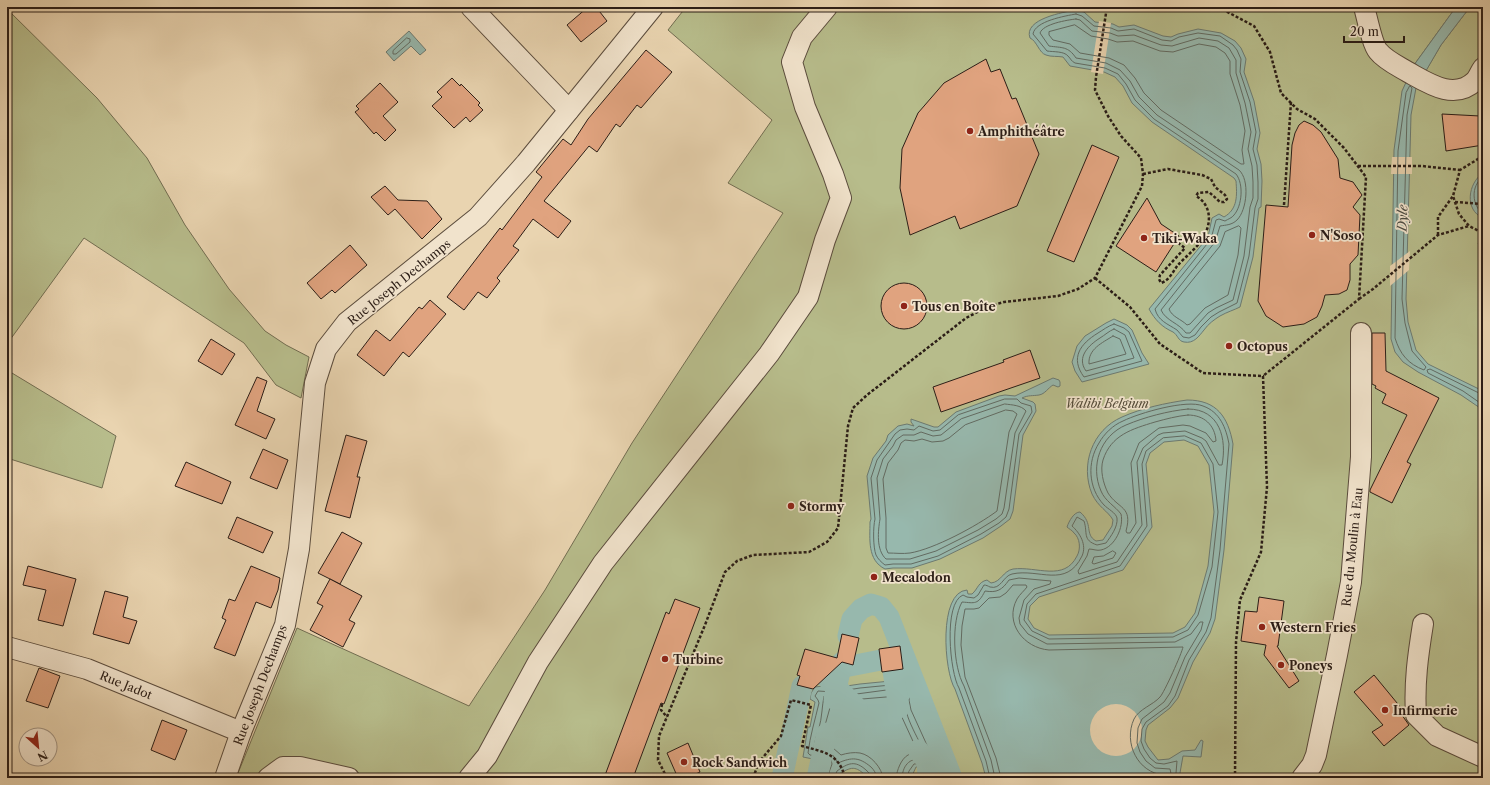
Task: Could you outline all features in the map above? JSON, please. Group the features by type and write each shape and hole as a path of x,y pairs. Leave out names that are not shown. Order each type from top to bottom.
{"street":[{"path":"471,7 569,110"},
{"name":"Rue Joseph Dechamps","path":"225,778 241,732 285,625 299,549 314,383 326,349 347,322 478,217 526,163 653,7"},
{"path":"469,778 487,756 538,662 603,563 769,354 808,297 825,240 841,198 833,174 805,107 792,62 802,37 827,7"},
{"path":"1364,7 1382,54 1427,83 1444,90 1464,88 1475,80 1483,68"},
{"name":"Rue du Moulin à Eau","path":"1302,778 1312,765 1316,755 1351,582 1361,457 1361,333"},
{"path":"1423,624 1414,693 1416,715 1437,736 1483,757"},
{"name":"Rue Jadot","path":"7,647 88,669 241,732"},
{"path":"268,778 284,767 300,767 349,778"}],"path":[{"path":"667,778 658,760 659,736 705,625 725,572 737,561 753,555 809,552 827,542 838,528 848,426 853,408 867,394 966,318 987,307 1004,302 1058,296 1078,290 1095,278 1142,186 1143,174 1141,158 1121,136 1108,116 1095,90 1107,7"},
{"path":"1218,7 1254,26 1270,52 1281,93 1297,109 1315,120 1344,148 1366,177 1359,299"},
{"path":"1284,205 1291,102"},
{"path":"1358,166 1422,166 1460,170 1483,156"},
{"path":"1143,174 1168,169 1202,175 1211,179 1215,187 1226,195 1224,202 1220,202 1209,192 1198,193 1196,196 1203,200 1206,204 1209,215 1205,235 1168,278 1161,283 1158,279 1160,275 1186,248"},
{"path":"1438,235 1438,217 1453,196 1460,170"},
{"path":"1453,196 1459,214 1469,226 1482,233 1479,244"},
{"path":"1455,202 1483,204"},
{"path":"1095,278 1130,307 1160,344 1202,373 1264,376 1438,235 1469,226"},
{"path":"1174,240 1191,252"},
{"path":"1235,778 1236,642 1240,600 1261,552 1267,487 1264,376"},
{"path":"753,778 759,762 781,736 791,700 811,705 802,746 832,755 843,771 845,778"},
{"path":"662,704 661,710 667,717"}],"green space":[{"name":"Walibi Belgium","path":"686,7 1456,7 1414,65 1425,72 1441,45 1470,7 1483,7 1483,778 236,778 297,628 469,706 545,590 632,443 783,213 728,183 772,120 668,30"},
{"path":"7,9 97,98 147,158 185,225 229,289 265,331 286,345 309,357 301,398 276,385 244,343 84,238 7,344"},
{"path":"7,370 116,436 102,488 7,458"}],"water":[{"name":"Dyle","path":"1456,7 1470,7 1441,45 1416,88 1411,115 1406,299 1408,322 1416,350 1428,364 1483,391 1483,410 1461,395 1418,372 1403,362 1395,352 1391,339 1394,150 1402,91 1414,65"},
{"path":"1076,10 1084,12 1095,22 1113,24 1119,27 1134,25 1163,36 1171,37 1198,29 1221,33 1235,41 1241,48 1246,59 1244,72 1254,101 1260,133 1257,149 1261,164 1262,181 1261,207 1259,208 1253,257 1240,307 1216,319 1191,342 1184,342 1180,340 1175,333 1159,323 1149,309 1208,237 1212,218 1219,214 1224,217 1232,210 1236,201 1236,181 1234,178 1152,122 1132,103 1123,86 1115,77 1104,72 1070,66 1063,57 1046,55 1030,38 1029,31 1038,21 1054,15"},
{"path":"409,31 426,50 420,55 411,46 394,61 386,52"},
{"path":"1483,173 1483,218 1473,209 1470,196 1474,183"},
{"path":"1114,319 1127,325 1132,330 1142,353 1149,364 1082,382 1075,371 1072,362 1077,346 1085,336"},
{"path":"1053,378 1059,380 1060,386 1058,387 1053,385 1041,394 1022,398 1033,402 1035,404 1036,411 1023,435 1013,511 1010,519 983,538 940,559 912,568 885,569 879,565 872,555 871,548 871,519 867,476 873,458 886,441 888,435 898,426 907,424 914,426 911,419 938,427 956,412 999,396 1015,396"},
{"path":"1187,400 1206,403 1213,407 1224,418 1231,434 1233,444 1224,550 1215,619 1210,633 1193,662 1178,698 1170,708 1148,725 1145,741 1158,760 1169,759 1182,751 1195,750 1201,740 1203,741 1201,757 1183,756 1180,773 1185,778 986,778 982,763 951,680 948,667 946,634 951,604 958,594 967,590 968,594 972,594 982,582 987,580 991,583 997,581 1013,569 1057,571 1065,569 1072,564 1077,556 1079,544 1076,535 1067,527 1072,517 1078,512 1084,516 1087,521 1092,538 1096,541 1103,540 1112,526 1113,520 1094,498 1089,483 1087,472 1088,460 1096,439 1103,430 1122,417 1146,408","holes":["1184,440 1198,446 1209,465 1214,512 1208,566 1195,613 1185,627 1173,633 1049,635 1034,628 1028,619 1030,606 1039,597 1123,570 1152,527 1146,464 1150,453 1164,442"]},
{"path":"901,680 909,683 916,689 926,687 926,691 917,696 913,701 915,709 935,752 940,751 943,762 936,768 934,774 929,776 925,767 916,767 911,778 869,778 861,771 852,768 839,774 838,778 823,778 828,762 803,757 808,727 810,727 815,702 810,699 811,693 815,687 823,686 833,688"}],"pier":[{"path":"1099,21 1111,23 1103,74 1091,72"},
{"path":"1392,157 1412,157 1412,174 1391,174"},
{"path":"1410,251 1409,270 1390,286 1390,266"},
{"path":"1111,704 1121,704 1135,711 1142,725 1142,735 1135,749 1121,756 1111,756 1101,752 1094,745 1090,735 1090,725 1094,715 1101,708"}],"building":[{"path":"588,7 596,7 607,21 581,42 567,25"},
{"path":"646,50 672,72 641,108 637,105 620,127 616,124 597,152 589,146 544,201 571,221 558,238 533,219 513,246 519,250 497,278 500,281 487,298 478,292 464,310 447,297 500,228 502,230 542,177 536,172 563,139 571,145 588,119"},
{"name":"Amphithéâtre","path":"986,59 991,72 1000,69 1012,99 1016,98 1039,154 1017,206 960,229 955,216 910,235 900,188 902,149 918,113 944,83"},
{"path":"452,78 460,86 461,84 480,103 478,105 483,110 470,122 466,117 454,128 432,106 442,97 437,92"},
{"path":"380,83 398,102 383,116 396,130 385,141 376,132 374,134 355,112 359,109 356,106"},
{"path":"1442,114 1480,116 1483,145 1446,151"},
{"name":"N'Soso","path":"1304,121 1313,125 1321,132 1338,159 1340,178 1353,182 1362,195 1353,207 1360,215 1358,255 1350,264 1350,280 1347,290 1339,294 1325,295 1317,317 1304,324 1283,327 1266,316 1258,301 1266,205 1288,207 1292,145 1299,125"},
{"path":"1092,145 1119,157 1074,262 1047,251"},
{"path":"385,186 398,200 427,201 442,219 422,239 395,209 388,215 371,197"},
{"path":"1147,198 1161,224 1179,236 1156,272 1116,246"},
{"path":"350,245 367,265 335,293 332,290 321,299 307,283"},
{"name":"Tous en Boîte","path":"900,283 908,283 917,287 923,293 927,306 923,319 917,325 908,329 900,329 891,325 885,319 881,310 881,302 885,293 891,287"},
{"path":"430,300 446,314 409,357 403,352 384,376 357,355 376,330 390,341 419,307 422,309"},
{"path":"1372,333 1385,333 1386,371 1439,398 1407,462 1411,464 1392,503 1370,492 1370,490 1407,415 1382,403 1386,394 1375,388 1376,386 1372,384"},
{"path":"211,339 235,354 222,375 198,361"},
{"path":"1030,350 1040,378 941,412 933,387 1004,362 1003,360"},
{"path":"257,377 267,381 257,411 275,419 266,439 235,425"},
{"path":"346,435 367,441 357,477 360,477 350,518 325,511"},
{"path":"263,449 288,460 277,489 250,478"},
{"path":"186,462 231,482 222,504 175,486"},
{"path":"237,517 273,532 263,553 228,538"},
{"path":"342,532 362,543 340,584 318,573"},
{"path":"28,566 76,579 63,626 38,620 46,590 23,585"},
{"path":"251,566 280,578 278,590 271,608 256,602 235,656 214,648 226,620 222,618 229,599 235,601"},
{"path":"330,579 362,596 349,620 355,623 343,647 310,630 323,606 317,603"},
{"path":"105,591 128,597 123,617 137,621 129,644 93,634"},
{"name":"Western Fries","path":"1259,597 1284,601 1277,646 1299,681 1289,688 1264,655 1266,645 1241,641 1245,611 1257,612"},
{"name":"Turbine","path":"675,599 700,608 664,704 661,703 633,778 604,778 666,612 669,614"},
{"path":"842,634 859,638 853,665 842,662 813,689 797,685 800,676 797,675 805,649 837,658"},
{"path":"900,646 903,669 882,672 879,649"},
{"path":"39,668 60,676 48,708 26,701"},
{"name":"Infirmerie","path":"1374,675 1402,709 1399,711 1409,725 1384,746 1372,732 1383,725 1354,692"},
{"path":"162,720 187,730 175,760 151,750"},
{"name":"Rock Sandwich","path":"688,743 700,772 687,778 678,778 667,753"}],"waterway":[{"path":"848,636 852,619 861,609 871,604 881,607 889,617 952,778"},
{"path":"829,670 881,660"},
{"path":"834,699 842,662"},
{"path":"893,671 899,708"},
{"path":"826,677 857,708"},
{"path":"782,778 802,686"},
{"path":"817,778 827,733"},
{"path":"918,750 927,761 928,778"}],"place":[{"name":"Amphithéâtre","path":"970,131"},
{"name":"N'Soso","path":"1312,235"},
{"name":"Tiki-Waka","path":"1144,238"},
{"name":"Tous en Boîte","path":"904,306"},
{"name":"Octopus","path":"1229,346"},
{"name":"Stormy","path":"791,506"},
{"name":"Mecalodon","path":"874,577"},
{"name":"Western Fries","path":"1262,627"},
{"name":"Turbine","path":"665,659"},
{"name":"Poneys","path":"1281,665"},
{"name":"Infirmerie","path":"1385,710"},
{"name":"Rock Sandwich","path":"684,762"}]}
